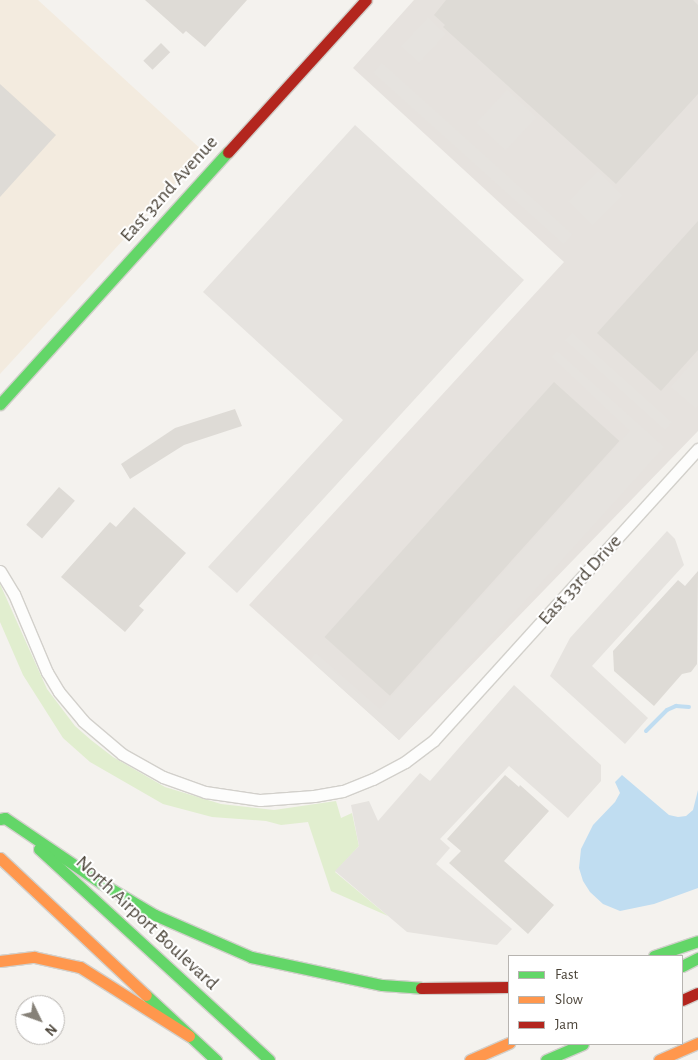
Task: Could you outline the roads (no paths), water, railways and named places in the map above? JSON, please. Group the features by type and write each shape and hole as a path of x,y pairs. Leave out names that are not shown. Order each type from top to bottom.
{"main road":[{"name":"East 32nd Avenue","path":"0,404 366,0"},
{"path":"2,817 126,899 191,932 252,957 298,969 382,985 437,988 508,987"},
{"name":"North Airport Boulevard","path":"2,817 269,1060"},
{"path":"0,858 216,1060"},
{"path":"657,955 698,941"},
{"path":"0,961 34,957 80,967 102,979 189,1036"},
{"path":"683,966 698,958"},
{"path":"683,1000 698,992"},
{"path":"470,1060 508,1043"},
{"path":"659,1060 698,1043"},
{"path":"546,1060 581,1045"}],"street":[{"name":"East 33rd Drive","path":"0,571 14,594 47,672 59,692 83,721 137,764 163,777 197,790 238,798 274,800 343,791 385,773 418,753 462,711 698,449"}],"water":[{"path":"622,775 669,815 678,817 686,816 693,810 698,790 698,888 654,904 620,911 603,904 590,892 583,881 579,868 581,849 593,825 615,802 620,793 615,782"}],"waterway":[{"path":"646,731 667,710 676,706 689,707"}]}
